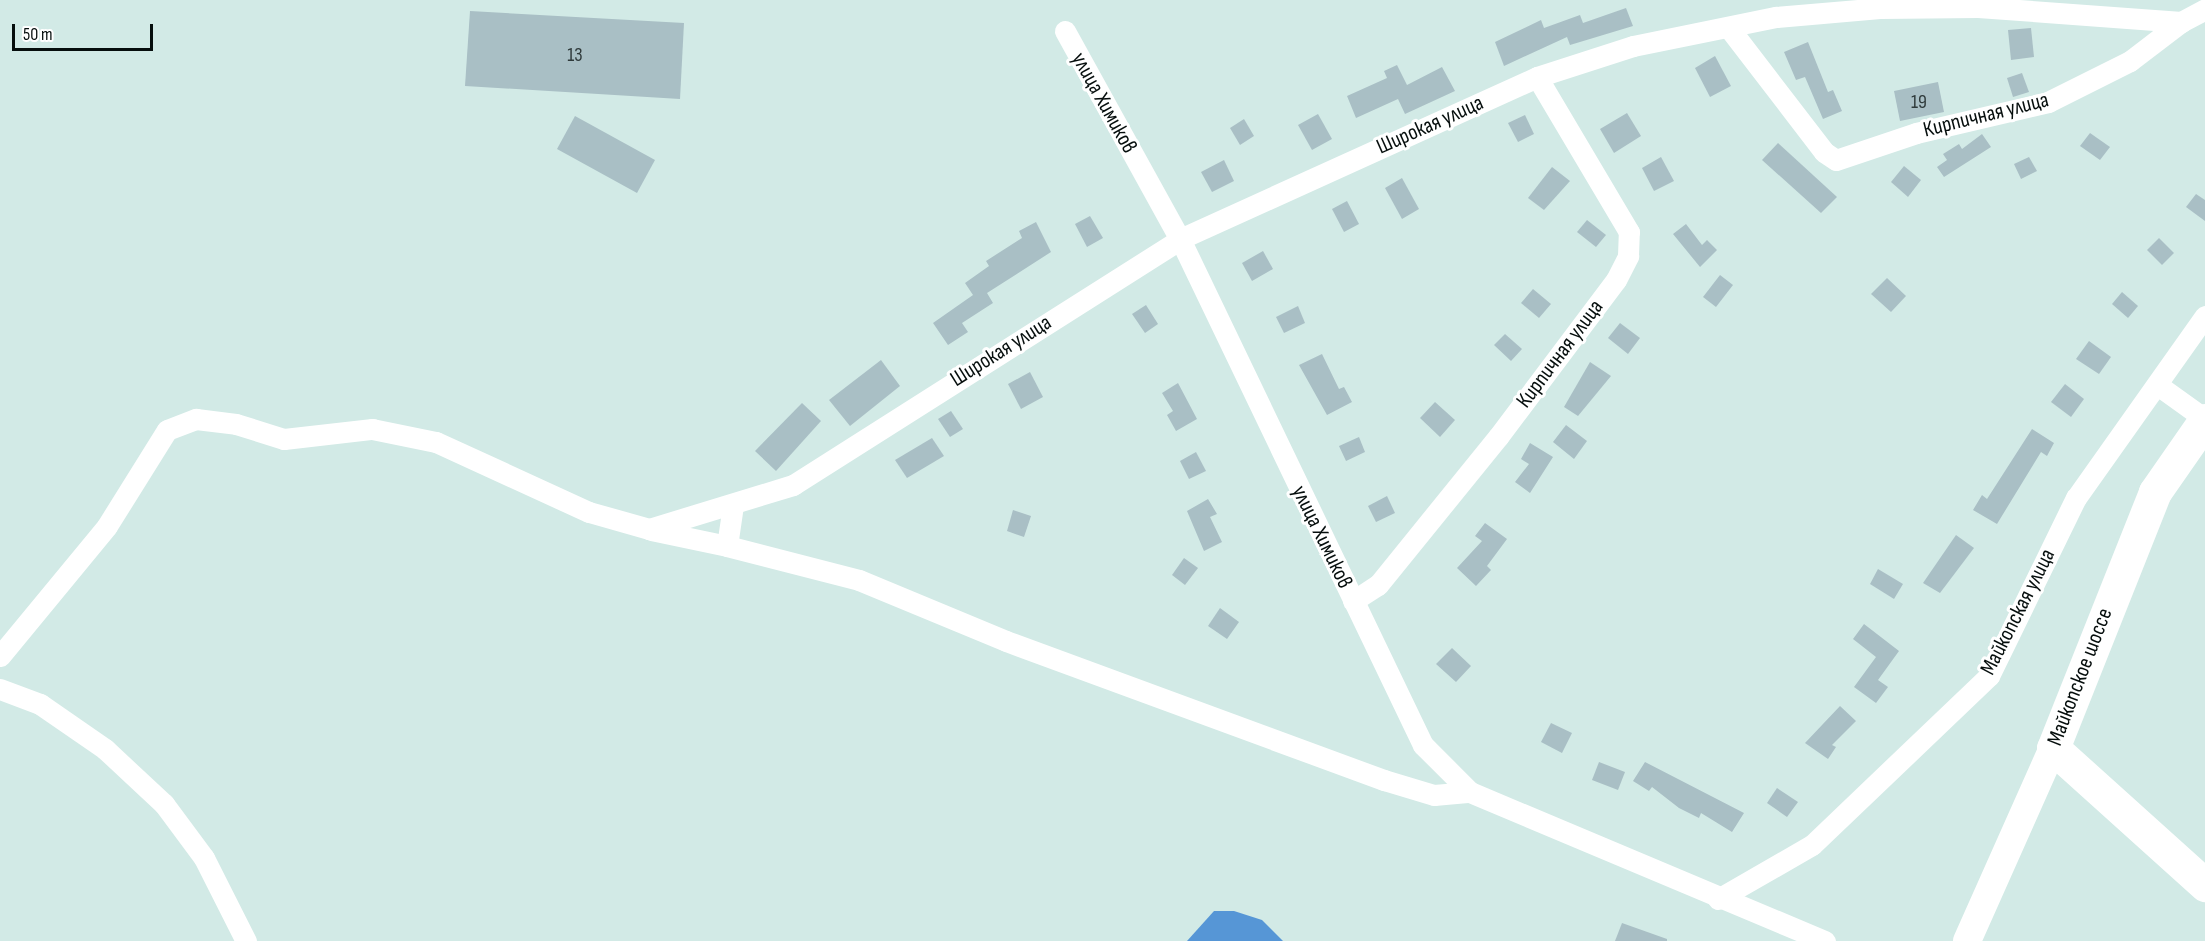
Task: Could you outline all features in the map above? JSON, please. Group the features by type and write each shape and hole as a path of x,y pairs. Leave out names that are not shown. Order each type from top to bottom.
{"main road":[{"name":"Майкопское шоссе","path":"2053,748 2154,492 2205,419"},
{"path":"2053,748 2205,885"}],"street":[{"name":"Широкая улица","path":"649,529 793,485 1180,239 1537,77 1633,46 1776,18 1880,8 1978,7 2181,22"},
{"path":"2181,22 2205,9"},
{"name":"Кирпичная улица","path":"1729,28 1824,152 1836,160 1916,133 2048,102 2130,61 2181,22"},
{"name":"улица Химиков","path":"1065,31 1180,239 1423,746 1470,792 1718,899 1825,941"},
{"name":"Кирпичная улица","path":"1353,601 1378,585 1490,446 1616,280 1628,256 1629,232 1537,77"},
{"name":"Майкопская улица","path":"1718,899 1812,845 1989,676 2076,498 2159,386 2205,316"},
{"path":"2159,386 2205,419"},
{"path":"0,656 107,526 167,430 196,419 236,424 284,439 372,429 436,442 589,512 649,529 727,546 859,580 1006,641 1384,780 1434,795 1470,792"},
{"path":"727,546 733,505"},
{"path":"0,689 40,704 105,749 164,804 204,858 246,941"},
{"name":"Майкопское шоссе","path":"1967,941 2053,748"}],"water":[{"path":"1214,911 1234,911 1262,920 1283,941 1187,941"}],"building":[{"path":"1626,8 1633,26 1570,45 1567,37 1504,66 1495,42 1541,20 1544,28 1580,15 1583,23"},
{"path":"470,11 684,23 680,99 465,86"},
{"path":"2031,28 2034,57 2011,60 2008,30"},
{"path":"1808,42 1828,92 1833,90 1842,111 1823,119 1805,77 1796,80 1784,52"},
{"path":"1715,56 1731,86 1710,97 1695,68"},
{"path":"1397,65 1407,85 1442,67 1455,91 1405,114 1398,99 1356,118 1347,96 1387,78 1384,71"},
{"path":"2022,73 2029,92 2013,97 2007,78"},
{"path":"1938,82 1944,112 1900,121 1894,91"},
{"path":"1627,113 1641,136 1614,153 1600,129"},
{"path":"1318,114 1332,139 1312,150 1298,125"},
{"path":"1525,115 1534,134 1518,142 1508,123"},
{"path":"575,116 655,160 637,193 557,149"},
{"path":"1244,119 1254,136 1240,145 1230,128"},
{"path":"2090,133 2110,147 2100,160 2080,146"},
{"path":"1982,134 1991,147 1944,177 1937,167 1947,160 1943,154 1959,144 1962,149"},
{"path":"1778,143 1837,197 1821,213 1762,160"},
{"path":"1661,157 1674,181 1654,191 1642,168"},
{"path":"2029,157 2037,171 2021,179 2014,164"},
{"path":"1224,160 1234,181 1212,192 1201,172"},
{"path":"1904,166 1921,180 1908,197 1891,182"},
{"path":"1552,167 1570,181 1544,210 1528,198"},
{"path":"1402,178 1419,209 1402,219 1385,188"},
{"path":"2196,194 2205,200 2205,221 2186,207"},
{"path":"1347,201 1359,224 1344,232 1332,209"},
{"path":"1090,216 1103,238 1087,247 1075,224"},
{"path":"1587,220 1606,235 1596,247 1577,232"},
{"path":"1036,222 1051,252 987,293 993,303 962,323 968,332 948,345 933,323 973,295 965,283 989,266 986,261 1022,238 1019,231"},
{"path":"1686,224 1702,245 1707,240 1717,250 1700,267 1673,234"},
{"path":"2159,238 2174,253 2162,265 2147,250"},
{"path":"1263,251 1273,269 1252,281 1242,263"},
{"path":"1720,275 1733,285 1716,307 1703,297"},
{"path":"1887,278 1906,296 1891,312 1871,294"},
{"path":"1533,289 1551,304 1539,318 1521,303"},
{"path":"2122,292 2138,306 2128,318 2112,304"},
{"path":"1146,305 1158,324 1145,333 1132,314"},
{"path":"1298,306 1305,323 1284,333 1276,317"},
{"path":"1620,323 1640,338 1628,354 1608,338"},
{"path":"1505,334 1522,349 1511,361 1494,345"},
{"path":"2089,341 2111,357 2099,374 2076,359"},
{"path":"1322,354 1339,389 1344,387 1352,402 1327,415 1299,365"},
{"path":"881,360 900,386 850,426 829,400"},
{"path":"1590,362 1611,376 1578,416 1564,407"},
{"path":"1030,372 1043,397 1021,409 1008,384"},
{"path":"1178,383 1197,419 1176,431 1167,415 1173,411 1162,393"},
{"path":"2065,384 2084,399 2071,417 2051,402"},
{"path":"1435,402 1455,420 1440,437 1420,418"},
{"path":"802,403 821,421 776,471 755,451"},
{"path":"951,411 963,429 950,437 938,419"},
{"path":"1566,425 1587,441 1574,459 1553,442"},
{"path":"2032,429 2054,443 2047,456 2041,452 1997,524 1973,510 1982,495 1987,499"},
{"path":"1359,437 1365,452 1346,461 1339,446"},
{"path":"932,438 944,456 907,478 895,460"},
{"path":"1530,443 1553,457 1530,493 1515,482 1529,464 1521,459"},
{"path":"1196,452 1206,471 1189,479 1180,461"},
{"path":"1387,496 1395,513 1376,522 1368,506"},
{"path":"1208,499 1217,514 1210,517 1222,542 1204,551 1187,511"},
{"path":"1013,510 1031,516 1024,537 1007,531"},
{"path":"1485,523 1507,539 1487,566 1491,570 1476,586 1457,568 1482,541 1475,536"},
{"path":"1956,535 1974,548 1940,593 1923,583"},
{"path":"1184,558 1198,568 1185,585 1172,575"},
{"path":"1878,569 1903,584 1894,599 1870,584"},
{"path":"1220,608 1239,622 1227,639 1208,626"},
{"path":"1864,624 1899,651 1878,680 1888,687 1876,703 1854,687 1876,657 1853,639"},
{"path":"1452,648 1471,666 1456,682 1436,664"},
{"path":"1840,706 1856,721 1832,745 1836,747 1828,759 1805,743"},
{"path":"1551,723 1572,733 1562,753 1541,742"},
{"path":"1599,762 1625,772 1618,790 1592,780"},
{"path":"1645,762 1744,813 1732,832 1701,813 1699,818 1679,808 1652,787 1649,791 1633,781"},
{"path":"1777,788 1798,802 1787,817 1767,803"},
{"path":"1622,923 1667,939 1667,941 1615,941"}]}
